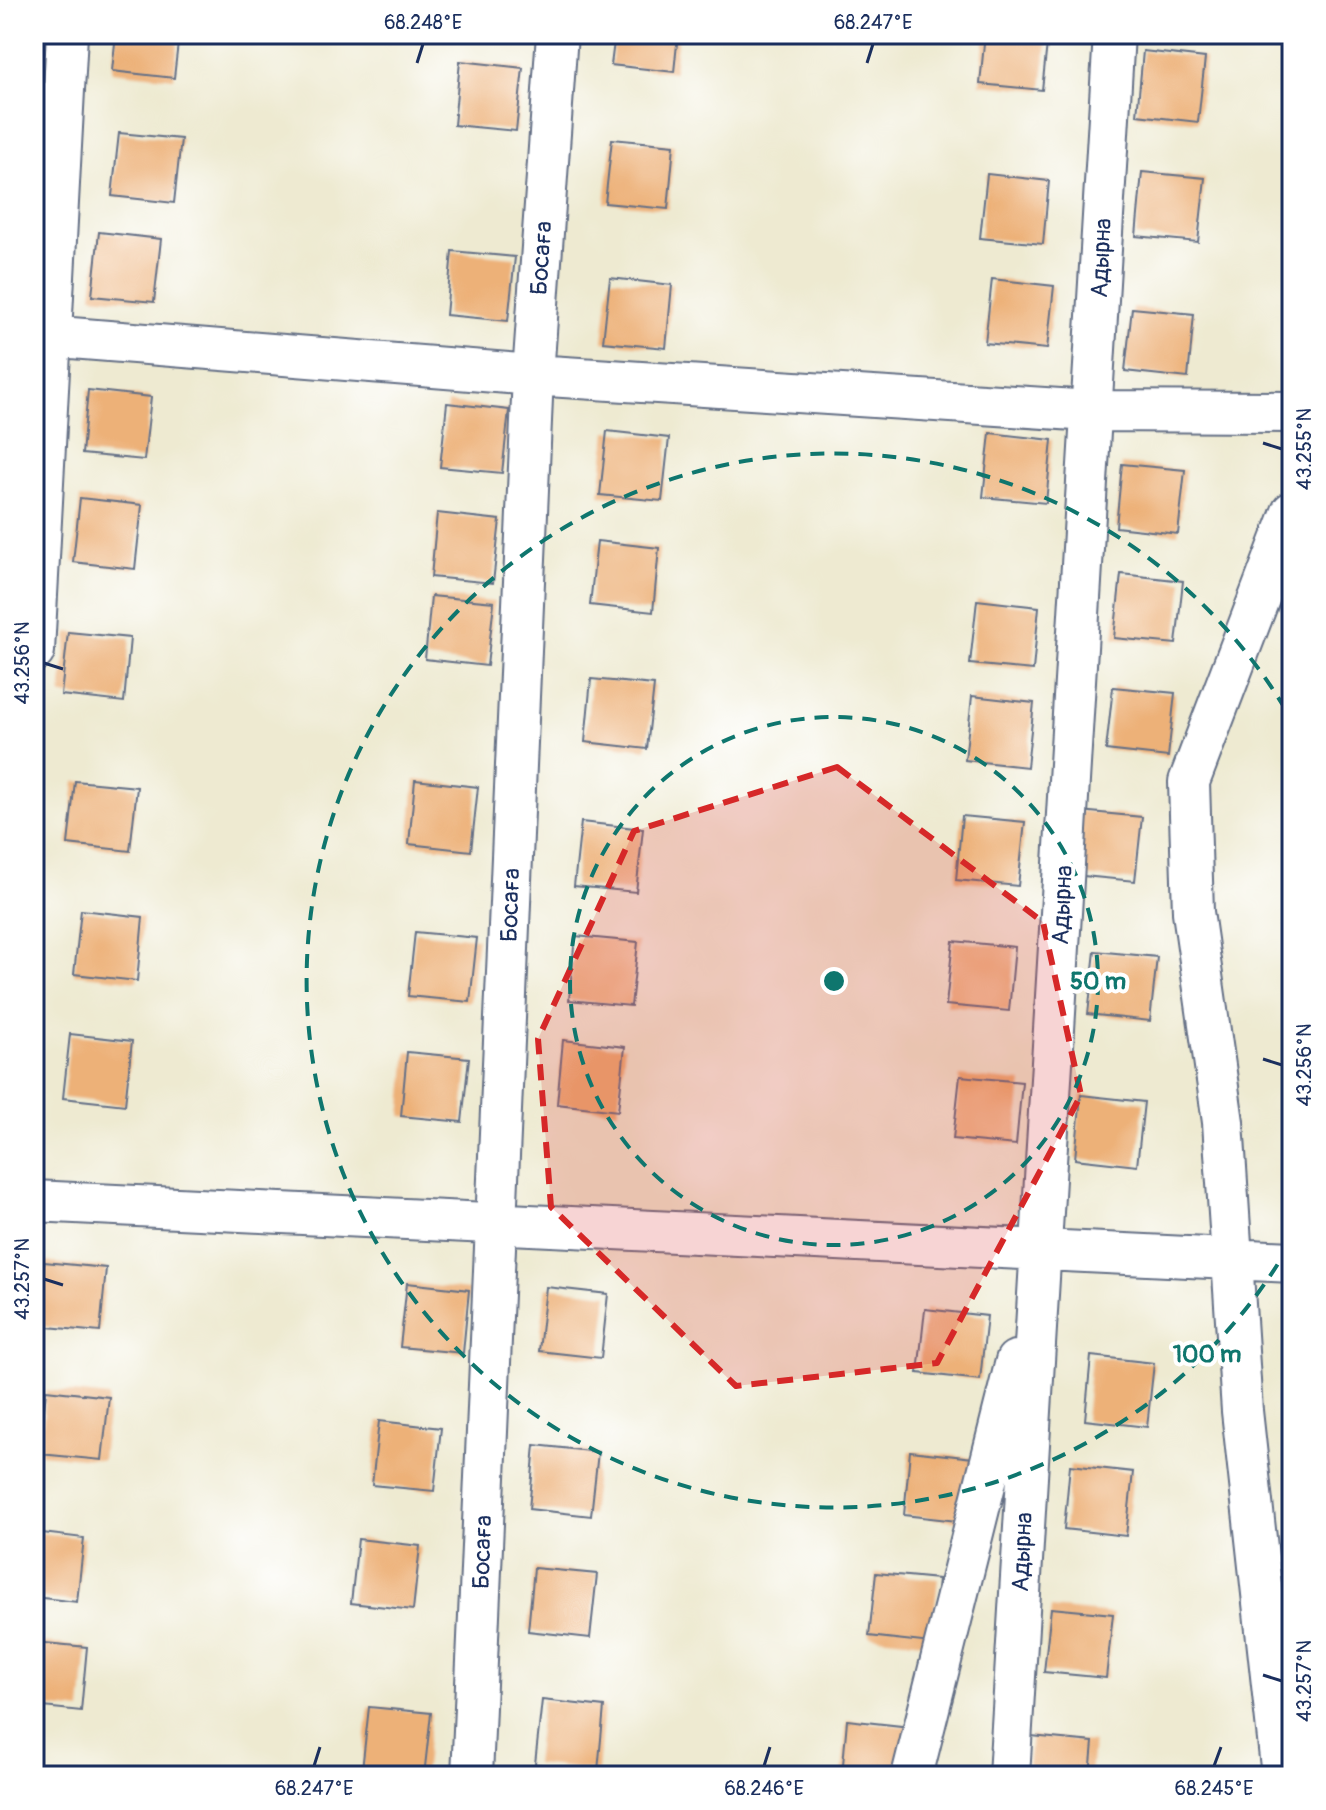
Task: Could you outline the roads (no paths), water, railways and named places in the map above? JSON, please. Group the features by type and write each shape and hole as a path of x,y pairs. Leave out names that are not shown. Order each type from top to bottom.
{"street":[{"path":"34,651 42,335 67,34"},
{"name":"Босаға","path":"472,1776 533,375 557,34"},
{"name":"Адырна","path":"1009,1776 1114,34"},
{"path":"42,335 533,375 1091,411 1292,412"},
{"path":"1282,1776 1242,1411 1223,1122 1193,912 1189,782 1292,512"},
{"path":"34,1201 496,1224 1040,1258 1292,1262"},
{"path":"912,1776 1040,1258"}]}
